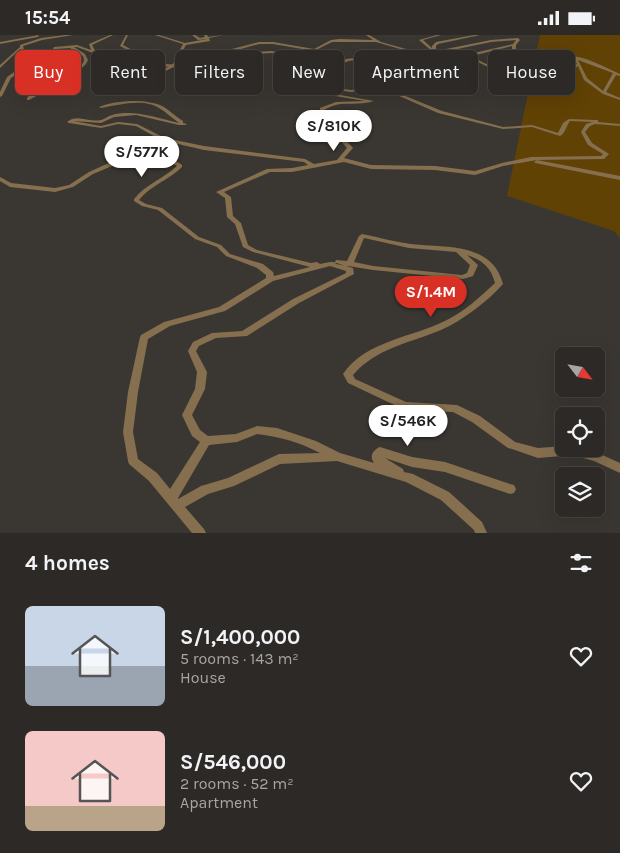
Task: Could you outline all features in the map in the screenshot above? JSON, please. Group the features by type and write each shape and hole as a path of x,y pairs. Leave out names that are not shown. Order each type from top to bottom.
{"street":[{"path":"0,43 40,35"},
{"path":"0,67 20,47 28,43 72,35"},
{"path":"93,50 90,45 112,35"},
{"path":"127,35 121,45 160,65 172,66"},
{"path":"156,35 185,44 210,39 206,36"},
{"path":"193,35 199,39 206,36 222,35"},
{"path":"367,35 376,41"},
{"path":"433,50 421,40 440,35"},
{"path":"435,50 434,46 437,43 479,35"},
{"path":"320,50 322,45 339,39 376,41 404,50"},
{"path":"446,50 491,41 518,40 512,50"},
{"path":"273,52 254,53 240,62 219,66 214,73 208,75 191,75 179,69 229,51 263,43 312,50"},
{"path":"165,70 175,64 185,44"},
{"path":"70,46 84,55 85,63 61,85 48,88 28,99 40,86 52,51 58,47 70,46 80,46 91,51"},
{"path":"469,46 488,51"},
{"path":"0,94 9,77 16,73 18,67 26,62 20,47"},
{"path":"494,50 514,47 518,50"},
{"path":"488,51 475,53 471,57 488,66"},
{"path":"576,58 585,79 604,93 620,99"},
{"path":"576,58 584,59 620,75"},
{"path":"575,65 579,63"},
{"path":"604,93 615,73"},
{"path":"0,85 0,94"},
{"path":"339,161 350,148 340,137 320,124 322,109 332,103 344,101 372,101 314,92 354,94"},
{"path":"401,95 440,112 503,128 532,127 558,135 569,120 580,119 619,125"},
{"path":"100,107 127,103 151,103 186,124 136,114 113,116 101,122 77,119 69,122 101,127 118,123 136,125 162,139 204,148 305,161 313,166"},
{"path":"410,478 338,457 312,444 277,432 257,430 237,438 206,441 196,433 187,415 200,389 202,373 192,351 196,344 215,335 244,335 296,301 350,274 350,270 330,265 312,267 255,251 245,246 238,223 230,217 228,197 219,192 269,170 313,166 348,160 371,167 435,169 475,173 531,159 596,158 606,156 606,154 590,144 583,132 588,125 596,123 619,125"},
{"path":"531,159 620,179"},
{"path":"0,179 10,185 55,190 71,186 91,173 111,164 169,160 180,166 166,178 143,189 136,200 144,205 160,209 197,238 219,246 228,255 260,267 270,274 270,279"},
{"path":"350,263 362,236 409,246 458,250 479,255 497,270 500,284 450,322 371,355 354,365 348,374 351,381 405,406 454,408 476,419 512,445 538,453 573,450 596,457 620,468"},
{"path":"200,533 153,477 133,461 128,432 133,392 144,337 167,324 222,309 270,279 334,261 373,268 463,277 470,274 474,265 458,250"},
{"path":"175,502 206,441"},
{"path":"481,533 478,526 445,496 377,459 376,454 380,452 412,462 446,467 510,489"},
{"path":"175,502 230,482 279,459 338,457"}],"shaded area":[{"path":"540,35 620,35 620,238 614,231 507,196 528,95 575,95 575,50 537,50"}]}
